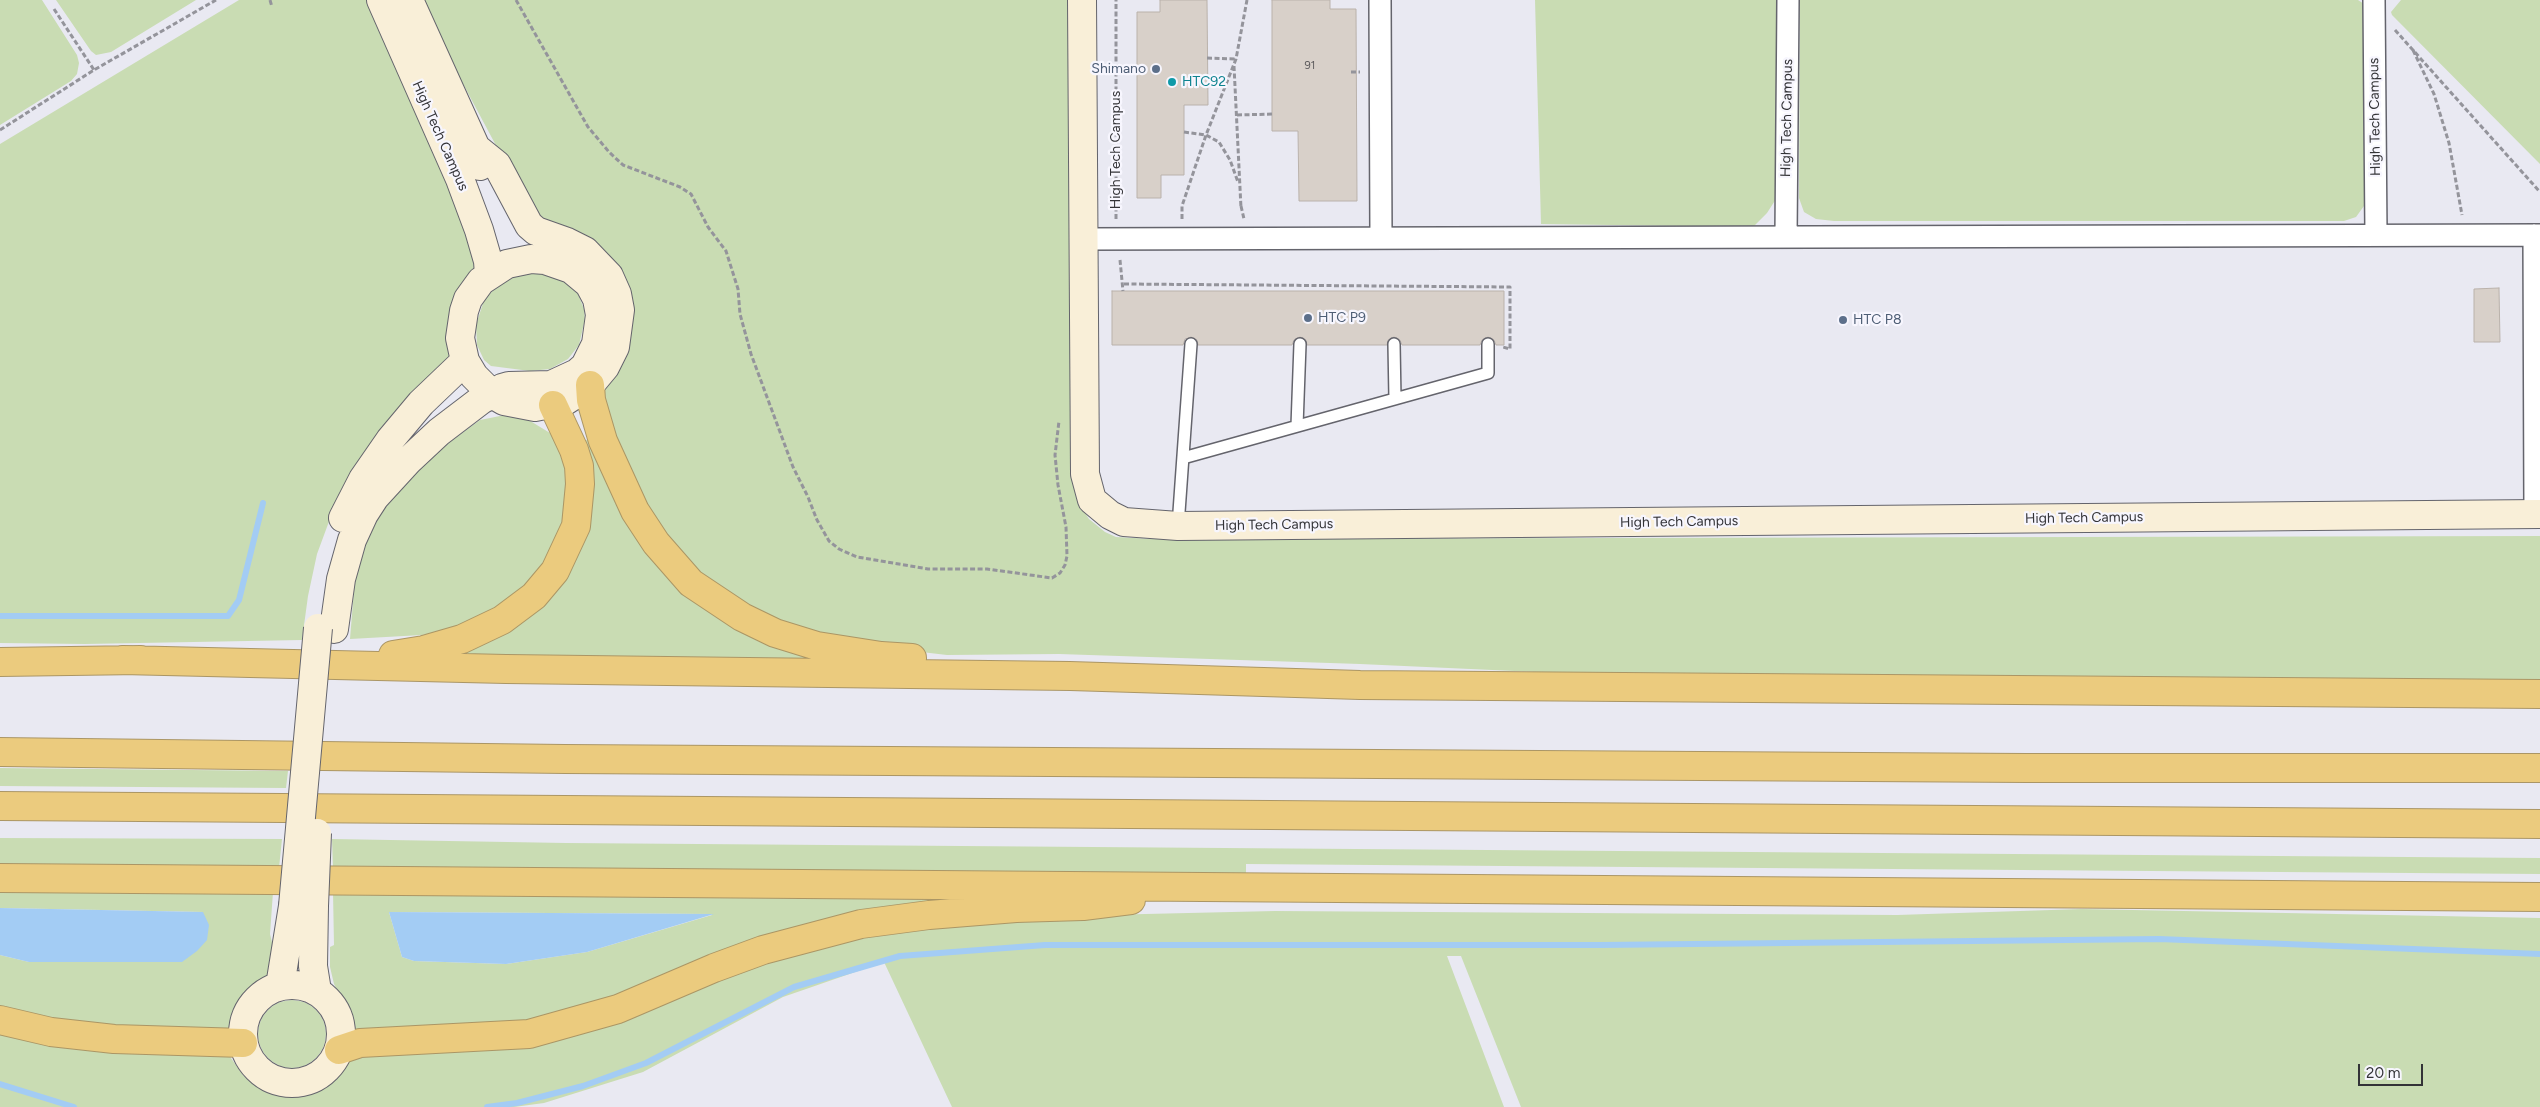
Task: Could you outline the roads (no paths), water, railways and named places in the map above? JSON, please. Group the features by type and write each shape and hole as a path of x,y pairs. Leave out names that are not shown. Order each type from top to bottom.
{"highway":[{"path":"587,375 591,400 603,441 635,511 673,564 691,583 714,600 776,633 817,646 881,656 1050,665 1070,676"},
{"path":"0,662 375,657 424,650 462,638 502,620 522,606 545,584 562,557 576,526 580,484 579,466 553,405"},
{"path":"122,660 536,669 1070,676 1370,685 2540,694"},
{"path":"0,752 566,759 1996,768 2540,768"},
{"path":"0,806 2540,824"},
{"path":"0,878 2540,896"},
{"path":"339,1050 360,1043 529,1034 618,1008 763,950 861,924 987,910 1083,906 1231,886"},
{"path":"0,1020 51,1032 114,1039 243,1043"}],"street":[{"name":"High Tech Campus","path":"381,0 460,178 479,230 488,261 489,275"},
{"name":"High Tech Campus","path":"410,0 476,148 482,170 518,240 531,259"},
{"name":"High Tech Campus","path":"1082,0 1087,486 1092,500 1110,515 1124,522 1178,526 2537,514 2537,235 1085,239"},
{"path":"1380,0 1381,238"},
{"name":"High Tech Campus","path":"1786,236 1788,0"},
{"name":"High Tech Campus","path":"2374,4 2376,234"},
{"name":"High Tech Campus","path":"476,148 497,165 529,225 536,231 567,242 584,251 610,276 617,294 620,318 616,347 605,367 587,375"},
{"path":"531,259 552,262 571,269 589,284 598,299 600,315 600,330 587,375 579,394 553,405 535,407 518,405 492,394 474,376 466,361 460,338 464,311 475,289 489,275 507,264 531,259"},
{"path":"317,991 304,906 326,628 324,576 328,558 345,514 363,479 390,440 415,410 466,361"},
{"path":"326,628 344,563 364,514 375,498 439,432 492,394 509,386 536,386 558,382 577,373 587,375"},
{"path":"280,986 304,906"},
{"path":"280,986 306,986 317,991 332,1004 340,1021 341,1040 339,1050 328,1067 313,1078 293,1083 274,1080 265,1075 251,1061 243,1043 244,1021 253,1002 270,989 280,986"}],"lane":[{"path":"1178,526 1191,344"},
{"path":"1297,426 1300,344"},
{"path":"1394,344 1394,399"},
{"path":"1183,458 1488,373 1488,344"}],"water":[{"path":"0,908 203,912 209,925 207,940 197,951 182,962 29,962 0,955"},
{"path":"389,912 714,914 587,952 506,964 414,961 402,957"}],"waterway":[{"path":"0,616 228,616 239,600 263,503"},
{"path":"487,1107 517,1103 583,1086 646,1063 794,987 900,956 1045,945 1601,945 2159,939 2540,954"},
{"path":"0,1084 74,1107"}],"place":[{"name":"Shimano","path":"1156,69"},
{"name":"HTC92","path":"1172,82"},
{"name":"HTC P9","path":"1308,318"},
{"name":"HTC P8","path":"1843,320"}]}
